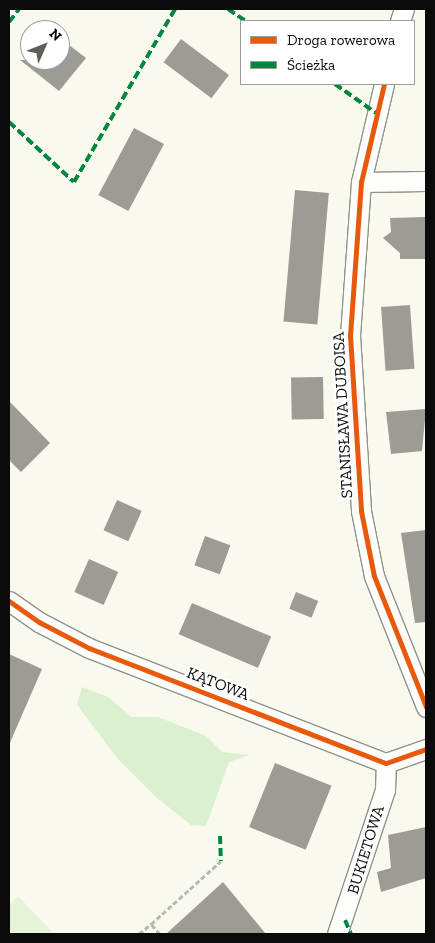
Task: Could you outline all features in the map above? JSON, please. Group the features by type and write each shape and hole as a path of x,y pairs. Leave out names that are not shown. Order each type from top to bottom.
{"street":[{"name":"STANISŁAWA DUBOISA","path":"384,85 361,182 350,334 361,511 374,576 426,707"},
{"path":"361,182 426,181"},
{"name":"KĄTOWA","path":"9,600 38,622 89,648 386,763"},
{"path":"386,763 426,749"},
{"name":"BUKIETOWA","path":"337,934 385,790 386,763"}],"path":[{"path":"139,934 221,861"},
{"path":"151,924 160,934"}],"green space":[{"path":"82,687 108,697 132,717 158,717 206,736 222,752 250,755 229,762 206,826 191,825 157,798 118,759 77,705"},
{"path":"18,896 54,934 9,934 9,905"}],"building":[{"path":"181,39 229,75 211,98 164,62"},
{"path":"70,46 86,58 59,91 33,70 70,70"},
{"path":"134,128 164,144 128,211 98,195"},
{"path":"295,190 329,193 317,324 283,321"},
{"path":"426,217 426,259 400,259 400,253 383,238 391,232 390,218"},
{"path":"410,305 414,369 386,371 381,307"},
{"path":"323,377 324,419 292,420 291,378"},
{"path":"9,401 50,443 21,472 9,460"},
{"path":"426,409 422,451 391,454 386,412"},
{"path":"117,500 142,511 128,541 104,530"},
{"path":"426,530 426,622 415,623 401,533"},
{"path":"205,536 230,545 220,574 194,565"},
{"path":"89,559 118,572 104,605 74,592"},
{"path":"296,592 318,601 312,618 289,609"},
{"path":"192,603 271,637 258,668 179,634"},
{"path":"9,654 42,669 9,745"},
{"path":"275,763 332,786 306,850 249,827"},
{"path":"426,827 426,878 381,892 377,872 391,868 388,835"},
{"path":"223,882 266,934 166,934"}],"marked path":[{"path":"9,22 19,9"},
{"path":"9,122 74,182 175,9"},
{"path":"228,9 244,20"},
{"path":"336,85 376,113"},
{"path":"220,836 221,861"},
{"path":"345,920 351,934"}],"cycle path":[{"path":"384,85 361,182 350,335 361,511 374,576 426,707"},
{"path":"9,601 39,622 89,648 386,763 426,749"}]}
